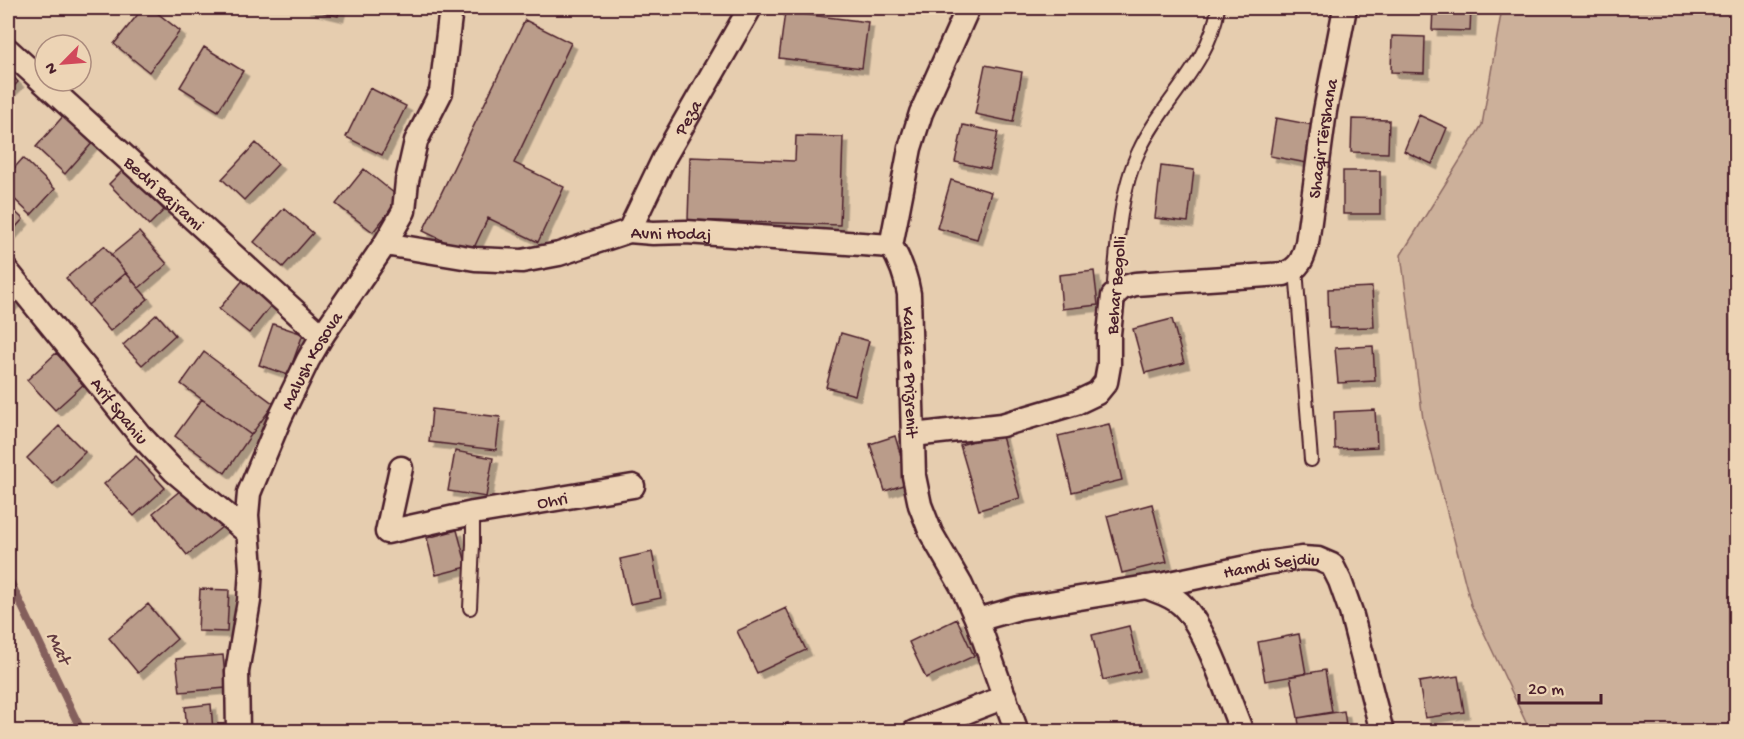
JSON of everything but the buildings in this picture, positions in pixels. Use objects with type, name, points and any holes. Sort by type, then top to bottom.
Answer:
[{"type":"street","name":"Malush Kosova","points":[[238,732],[237,672],[249,601],[250,580],[247,514],[249,493],[279,418],[322,336],[385,244],[404,211],[407,181],[416,141],[441,92],[451,8]]},
{"type":"street","name":"Peza","points":[[630,231],[666,156],[750,8]]},
{"type":"street","points":[[891,246],[910,148],[918,122],[968,8]]},
{"type":"street","name":"Shaqir Tërshana","points":[[1296,269],[1304,258],[1307,243],[1326,111],[1345,8]]},
{"type":"street","name":"Bedri Bajrami","points":[[8,50],[322,336]]},
{"type":"street","name":"Avni Hodaj","points":[[385,244],[475,259],[522,261],[559,254],[630,231],[686,232],[891,246]]},
{"type":"street","name":"Kalaja e Prizrenit","points":[[891,246],[899,259],[909,294],[914,476],[920,505],[931,533],[961,585],[977,620],[1017,732]]},
{"type":"street","points":[[1113,296],[1122,288],[1135,284],[1284,274],[1296,269]]},
{"type":"street","name":"Arif Spahiu","points":[[8,272],[139,434],[174,471],[248,533]]},
{"type":"street","name":"Behar Begolli","points":[[913,435],[965,431],[1002,425],[1076,403],[1097,393],[1106,382],[1109,365],[1113,296]]},
{"type":"street","name":"Ohri","points":[[400,468],[387,531],[472,513],[633,486]]},
{"type":"street","name":"Hamdi Sejdiu","points":[[977,620],[1019,608],[1302,558],[1318,559],[1332,565],[1340,580],[1351,612],[1382,732]]},
{"type":"street","points":[[1146,587],[1182,605],[1194,620],[1205,641],[1242,732]]},
{"type":"street","points":[[914,732],[1005,697]]},
{"type":"lane","name":"Behar Begolli","points":[[1113,296],[1124,203],[1137,153],[1155,119],[1205,50],[1216,22],[1218,8]]},
{"type":"lane","name":"Shaqir Tërshana","points":[[1296,269],[1311,460]]},
{"type":"lane","points":[[470,608],[472,513]]},
{"type":"shaded area","points":[[1502,8],[1736,8],[1736,731],[1530,731],[1471,605],[1423,419],[1401,255],[1482,125]]},
{"type":"waterway","name":"Mat","points":[[8,577],[82,732]]}]
